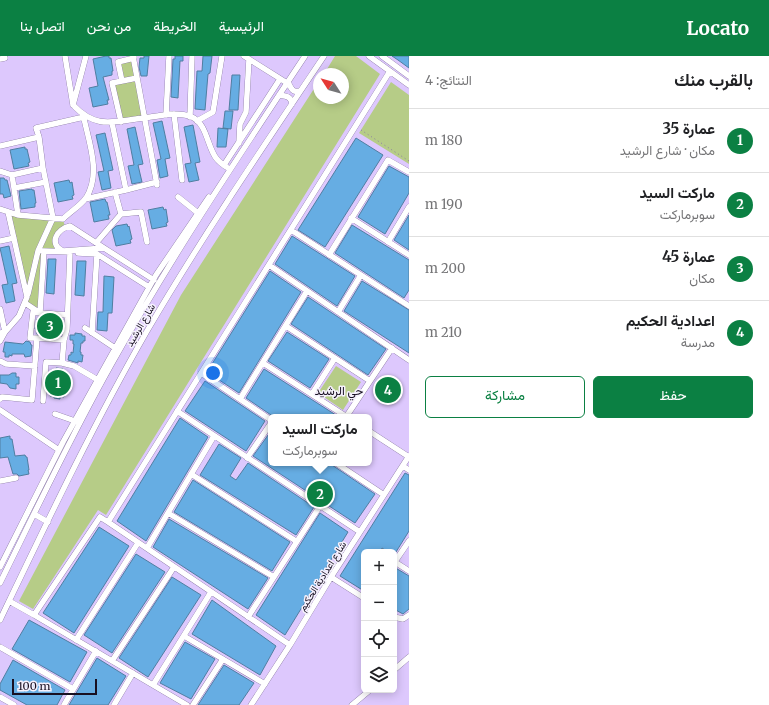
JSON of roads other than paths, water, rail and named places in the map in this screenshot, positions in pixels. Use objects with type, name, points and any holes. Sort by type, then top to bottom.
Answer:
[{"type":"street","points":[[65,56],[73,105],[83,115],[100,122],[112,123],[174,114],[193,118],[203,128],[215,157],[226,167]]},
{"type":"street","points":[[73,105],[86,56]]},
{"type":"street","points":[[166,115],[169,56]]},
{"type":"street","points":[[190,117],[192,56]]},
{"type":"street","points":[[197,121],[214,112],[222,56]]},
{"type":"street","name":"شارع الرشيد","points":[[0,583],[90,403],[133,326],[185,239],[279,95],[285,82],[305,56]]},
{"type":"street","name":"شارع الرشيد","points":[[0,620],[104,410],[158,314],[214,222],[324,56]]},
{"type":"street","points":[[369,56],[409,85]]},
{"type":"street","points":[[382,56],[409,76]]},
{"type":"street","points":[[85,199],[157,184],[134,57],[118,62],[122,81]]},
{"type":"street","points":[[246,58],[285,82],[292,90],[300,92]]},
{"type":"street","points":[[239,143],[240,124],[246,112],[246,58]]},
{"type":"street","points":[[108,522],[390,71]]},
{"type":"street","points":[[121,122],[112,83],[137,78]]},
{"type":"street","points":[[226,167],[285,82]]},
{"type":"street","points":[[0,567],[59,450],[149,287],[198,213],[239,143],[285,82]]},
{"type":"street","points":[[279,95],[288,97],[292,104]]},
{"type":"street","points":[[174,114],[182,180]]},
{"type":"street","points":[[0,341],[3,333],[19,316],[26,300],[53,218],[36,128],[83,115]]},
{"type":"street","points":[[0,209],[18,215],[63,219],[85,199],[92,185],[93,163],[83,115]]},
{"type":"street","points":[[112,123],[126,190]]},
{"type":"street","points":[[0,146],[38,138]]},
{"type":"street","points":[[329,255],[388,160],[409,172]]},
{"type":"street","points":[[0,171],[12,175],[43,168]]},
{"type":"street","points":[[12,175],[18,215]]},
{"type":"street","points":[[14,188],[46,182]]},
{"type":"street","points":[[115,192],[121,214]]},
{"type":"street","points":[[178,197],[198,213]]},
{"type":"street","points":[[388,242],[409,207]]},
{"type":"street","points":[[8,212],[26,300],[40,313]]},
{"type":"street","points":[[96,243],[121,214],[141,212],[147,242]]},
{"type":"street","points":[[352,218],[409,255]]},
{"type":"street","points":[[63,219],[65,227]]},
{"type":"street","points":[[104,248],[63,250],[58,248],[56,238],[58,233],[65,227],[70,226],[154,280]]},
{"type":"street","points":[[291,230],[361,276],[409,305]]},
{"type":"street","points":[[0,241],[14,238]]},
{"type":"street","points":[[41,251],[97,254],[149,287]]},
{"type":"street","points":[[40,313],[41,251]]},
{"type":"street","points":[[62,363],[64,340],[67,329],[70,252]]},
{"type":"street","points":[[92,332],[97,254]]},
{"type":"street","points":[[269,266],[409,360]]},
{"type":"street","points":[[338,312],[361,276]]},
{"type":"street","points":[[240,399],[307,292]]},
{"type":"street","points":[[0,309],[3,333]]},
{"type":"street","points":[[64,340],[30,338],[33,312],[67,315]]},
{"type":"street","points":[[286,326],[370,380]]},
{"type":"street","points":[[85,328],[116,348]]},
{"type":"street","points":[[0,399],[2,397],[32,400],[37,338]]},
{"type":"street","points":[[348,414],[392,348]]},
{"type":"street","points":[[312,394],[335,358]]},
{"type":"street","points":[[0,361],[6,364],[35,366]]},
{"type":"street","points":[[43,401],[46,362],[62,363],[74,366],[98,380]]},
{"type":"street","points":[[263,363],[342,414]]},
{"type":"street","points":[[201,373],[268,418]]},
{"type":"street","points":[[0,410],[59,450]]},
{"type":"street","points":[[177,411],[360,532]]},
{"type":"street","points":[[55,414],[75,421]]},
{"type":"street","points":[[247,458],[268,427]]},
{"type":"street","points":[[372,433],[409,456]]},
{"type":"street","points":[[146,548],[214,436]]},
{"type":"street","name":"شارع اعدادية الحكيم","points":[[251,705],[409,456]]},
{"type":"street","points":[[340,466],[384,495]]},
{"type":"street","points":[[403,466],[409,470]]},
{"type":"street","points":[[191,474],[296,541]]},
{"type":"street","points":[[0,481],[16,478]]},
{"type":"street","points":[[248,617],[320,506]]},
{"type":"street","points":[[168,513],[274,577]]},
{"type":"street","points":[[34,514],[48,522]]},
{"type":"street","points":[[34,615],[100,517],[290,645]]},
{"type":"street","points":[[397,558],[409,541]]},
{"type":"street","points":[[76,640],[138,543]]},
{"type":"street","points":[[397,564],[409,571]]},
{"type":"street","points":[[112,661],[174,567]]},
{"type":"street","points":[[331,577],[361,596]]},
{"type":"street","points":[[153,685],[211,592]]},
{"type":"street","points":[[9,600],[187,705]]},
{"type":"street","points":[[397,617],[403,618],[409,615]]},
{"type":"street","points":[[184,636],[265,684]]},
{"type":"street","points":[[0,647],[74,689]]},
{"type":"street","points":[[64,705],[96,652]]},
{"type":"street","points":[[397,667],[409,657]]},
{"type":"street","points":[[193,705],[223,659]]},
{"type":"street","points":[[114,705],[133,673]]},
{"type":"street","points":[[352,705],[366,693]]},
{"type":"street","points":[[0,696],[13,705]]},
{"type":"place","name":"عمارة 45","points":[[50,326]]},
{"type":"place","name":"عمارة 35","points":[[58,383]]},
{"type":"place","name":"اعدادية الحكيم","points":[[388,390]]},
{"type":"place","name":"ماركت السيد","points":[[320,494]]},
{"type":"district","name":"حي الرشيد","points":[[339,391]]}]
